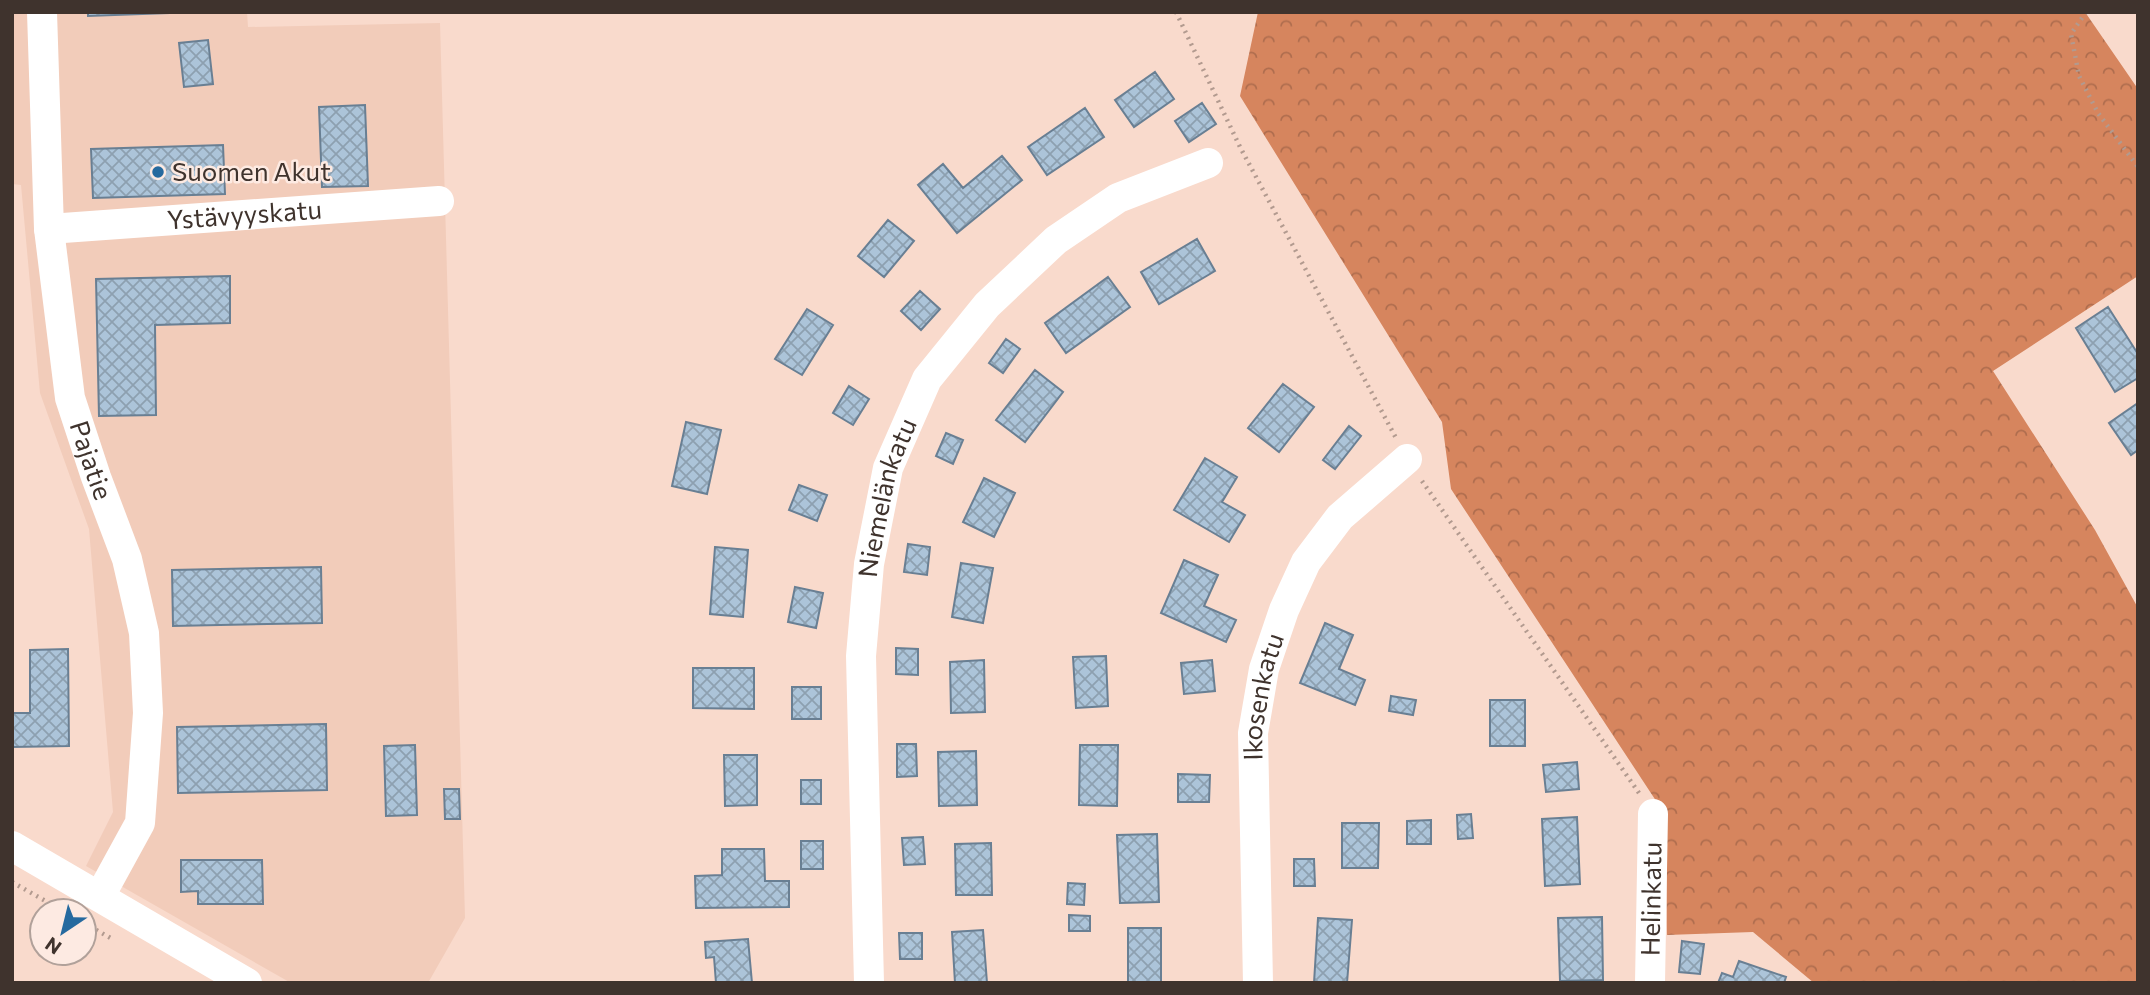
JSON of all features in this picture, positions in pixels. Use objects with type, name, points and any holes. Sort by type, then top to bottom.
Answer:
[{"type":"street","name":"Pajatie","points":[[42,12],[49,229],[70,398],[96,477],[128,559],[144,633],[148,713],[140,823],[100,896]]},
{"type":"street","name":"Niemelänkatu","points":[[870,983],[861,656],[869,565],[888,468],[927,379],[988,305],[1056,240],[1118,198],[1208,163]]},
{"type":"street","name":"Ystävyyskatu","points":[[49,229],[439,201]]},
{"type":"street","name":"Ikosenkatu","points":[[1258,983],[1253,733],[1264,669],[1284,610],[1306,562],[1340,517],[1407,459]]},
{"type":"street","name":"Helinkatu","points":[[1650,983],[1653,814]]},
{"type":"street","points":[[12,846],[247,983]]},
{"type":"path","points":[[1176,12],[1240,147],[1407,459],[1653,814]]},
{"type":"path","points":[[2086,12],[2071,34],[2079,76],[2098,113],[2138,167]]},
{"type":"path","points":[[12,882],[38,897]]},
{"type":"shaded area","points":[[12,12],[247,12],[248,27],[440,23],[465,918],[428,983],[291,983],[86,866],[113,812],[89,529],[40,393],[21,185],[12,184]]},
{"type":"green space","points":[[1258,12],[2085,12],[2138,89],[2138,276],[1993,371],[2095,530],[2138,608],[2138,983],[1814,983],[1753,932],[1667,935],[1666,816],[1451,489],[1442,422],[1240,96]]},
{"type":"building","points":[[88,12],[169,12],[169,13],[88,16]]},
{"type":"building","points":[[208,40],[213,84],[184,87],[179,43]]},
{"type":"building","points":[[1155,72],[1174,99],[1134,127],[1115,100]]},
{"type":"building","points":[[1202,103],[1216,124],[1189,142],[1175,121]]},
{"type":"building","points":[[365,105],[368,186],[322,187],[319,107]]},
{"type":"building","points":[[1085,108],[1104,137],[1047,175],[1028,147]]},
{"type":"building","name":"Suomen Akut","points":[[223,145],[225,194],[93,198],[91,149]]},
{"type":"building","points":[[1002,156],[1022,180],[957,233],[918,185],[943,164],[963,188]]},
{"type":"building","points":[[888,220],[914,241],[884,277],[858,256]]},
{"type":"building","points":[[1197,239],[1215,271],[1159,304],[1141,272]]},
{"type":"building","points":[[230,276],[230,323],[155,325],[156,415],[99,416],[96,279]]},
{"type":"building","points":[[1108,277],[1130,307],[1066,353],[1045,323]]},
{"type":"building","points":[[920,291],[940,309],[921,330],[901,311]]},
{"type":"building","points":[[2108,307],[2138,354],[2138,378],[2115,392],[2076,328]]},
{"type":"building","points":[[807,309],[833,325],[802,375],[775,359]]},
{"type":"building","points":[[1006,339],[1020,349],[1003,373],[989,363]]},
{"type":"building","points":[[1035,370],[1063,392],[1025,442],[996,420]]},
{"type":"building","points":[[1283,384],[1314,407],[1279,452],[1248,428]]},
{"type":"building","points":[[849,386],[869,399],[853,425],[833,413]]},
{"type":"building","points":[[2138,403],[2138,450],[2131,455],[2109,423]]},
{"type":"building","points":[[686,422],[721,430],[707,494],[672,486]]},
{"type":"building","points":[[1349,426],[1361,436],[1335,469],[1323,460]]},
{"type":"building","points":[[946,433],[963,440],[953,464],[936,456]]},
{"type":"building","points":[[1205,458],[1237,477],[1222,502],[1245,515],[1229,542],[1174,510]]},
{"type":"building","points":[[984,478],[1015,493],[994,537],[963,522]]},
{"type":"building","points":[[799,485],[827,495],[817,521],[789,510]]},
{"type":"building","points":[[908,544],[930,547],[927,575],[904,572]]},
{"type":"building","points":[[715,547],[748,550],[743,617],[710,614]]},
{"type":"building","points":[[1184,560],[1218,575],[1204,606],[1236,620],[1226,642],[1161,613]]},
{"type":"building","points":[[961,563],[993,568],[983,623],[952,617]]},
{"type":"building","points":[[321,567],[322,623],[173,626],[172,570]]},
{"type":"building","points":[[795,587],[823,593],[816,628],[788,622]]},
{"type":"building","points":[[1325,623],[1353,635],[1339,669],[1365,680],[1355,705],[1300,683]]},
{"type":"building","points":[[896,648],[918,649],[918,675],[896,674]]},
{"type":"building","points":[[68,649],[69,746],[12,747],[12,713],[30,713],[30,650]]},
{"type":"building","points":[[1106,656],[1108,706],[1076,708],[1073,657]]},
{"type":"building","points":[[984,660],[985,712],[951,713],[950,662]]},
{"type":"building","points":[[1212,660],[1215,691],[1184,694],[1181,663]]},
{"type":"building","points":[[693,668],[754,668],[754,709],[693,708]]},
{"type":"building","points":[[792,687],[821,687],[821,719],[792,719]]},
{"type":"building","points":[[1391,696],[1416,700],[1413,715],[1389,711]]},
{"type":"building","points":[[1490,700],[1525,700],[1525,746],[1490,746]]},
{"type":"building","points":[[326,724],[327,790],[178,793],[177,727]]},
{"type":"building","points":[[897,744],[916,744],[917,776],[897,777]]},
{"type":"building","points":[[415,745],[417,815],[386,816],[384,746]]},
{"type":"building","points":[[1080,745],[1118,745],[1117,806],[1079,805]]},
{"type":"building","points":[[976,751],[977,805],[939,806],[938,752]]},
{"type":"building","points":[[724,755],[757,755],[757,805],[725,806]]},
{"type":"building","points":[[1577,762],[1579,789],[1546,792],[1543,765]]},
{"type":"building","points":[[1178,774],[1210,775],[1209,802],[1178,802]]},
{"type":"building","points":[[801,780],[821,780],[821,804],[801,804]]},
{"type":"building","points":[[444,789],[459,789],[460,819],[445,819]]},
{"type":"building","points":[[1471,814],[1473,838],[1458,839],[1457,815]]},
{"type":"building","points":[[1577,817],[1580,884],[1545,886],[1542,819]]},
{"type":"building","points":[[1431,820],[1431,844],[1407,844],[1407,821]]},
{"type":"building","points":[[1342,823],[1379,823],[1378,868],[1342,868]]},
{"type":"building","points":[[1157,834],[1159,902],[1120,903],[1117,835]]},
{"type":"building","points":[[923,837],[925,864],[904,865],[902,838]]},
{"type":"building","points":[[801,841],[823,841],[823,869],[801,869]]},
{"type":"building","points":[[991,843],[992,895],[956,895],[955,844]]},
{"type":"building","points":[[722,849],[764,849],[765,881],[789,881],[789,907],[696,908],[695,876],[722,875]]},
{"type":"building","points":[[1294,859],[1314,859],[1315,886],[1294,886]]},
{"type":"building","points":[[181,860],[262,860],[263,904],[198,904],[198,891],[181,892]]},
{"type":"building","points":[[1068,883],[1085,884],[1084,905],[1067,904]]},
{"type":"building","points":[[1069,915],[1090,916],[1090,931],[1069,931]]},
{"type":"building","points":[[1602,917],[1603,980],[1560,981],[1558,918]]},
{"type":"building","points":[[1318,918],[1352,920],[1347,983],[1314,983]]},
{"type":"building","points":[[1128,928],[1161,928],[1161,983],[1128,983]]},
{"type":"building","points":[[983,930],[987,983],[955,983],[952,932]]},
{"type":"building","points":[[899,933],[922,933],[922,959],[900,959]]},
{"type":"building","points":[[748,939],[752,983],[716,983],[714,957],[706,958],[705,942]]},
{"type":"building","points":[[1682,941],[1704,944],[1700,974],[1679,972]]},
{"type":"building","points":[[1739,961],[1786,977],[1784,983],[1718,983],[1722,973],[1733,977]]},
{"type":"place","name":"Suomen Akut","points":[[158,172]]}]
